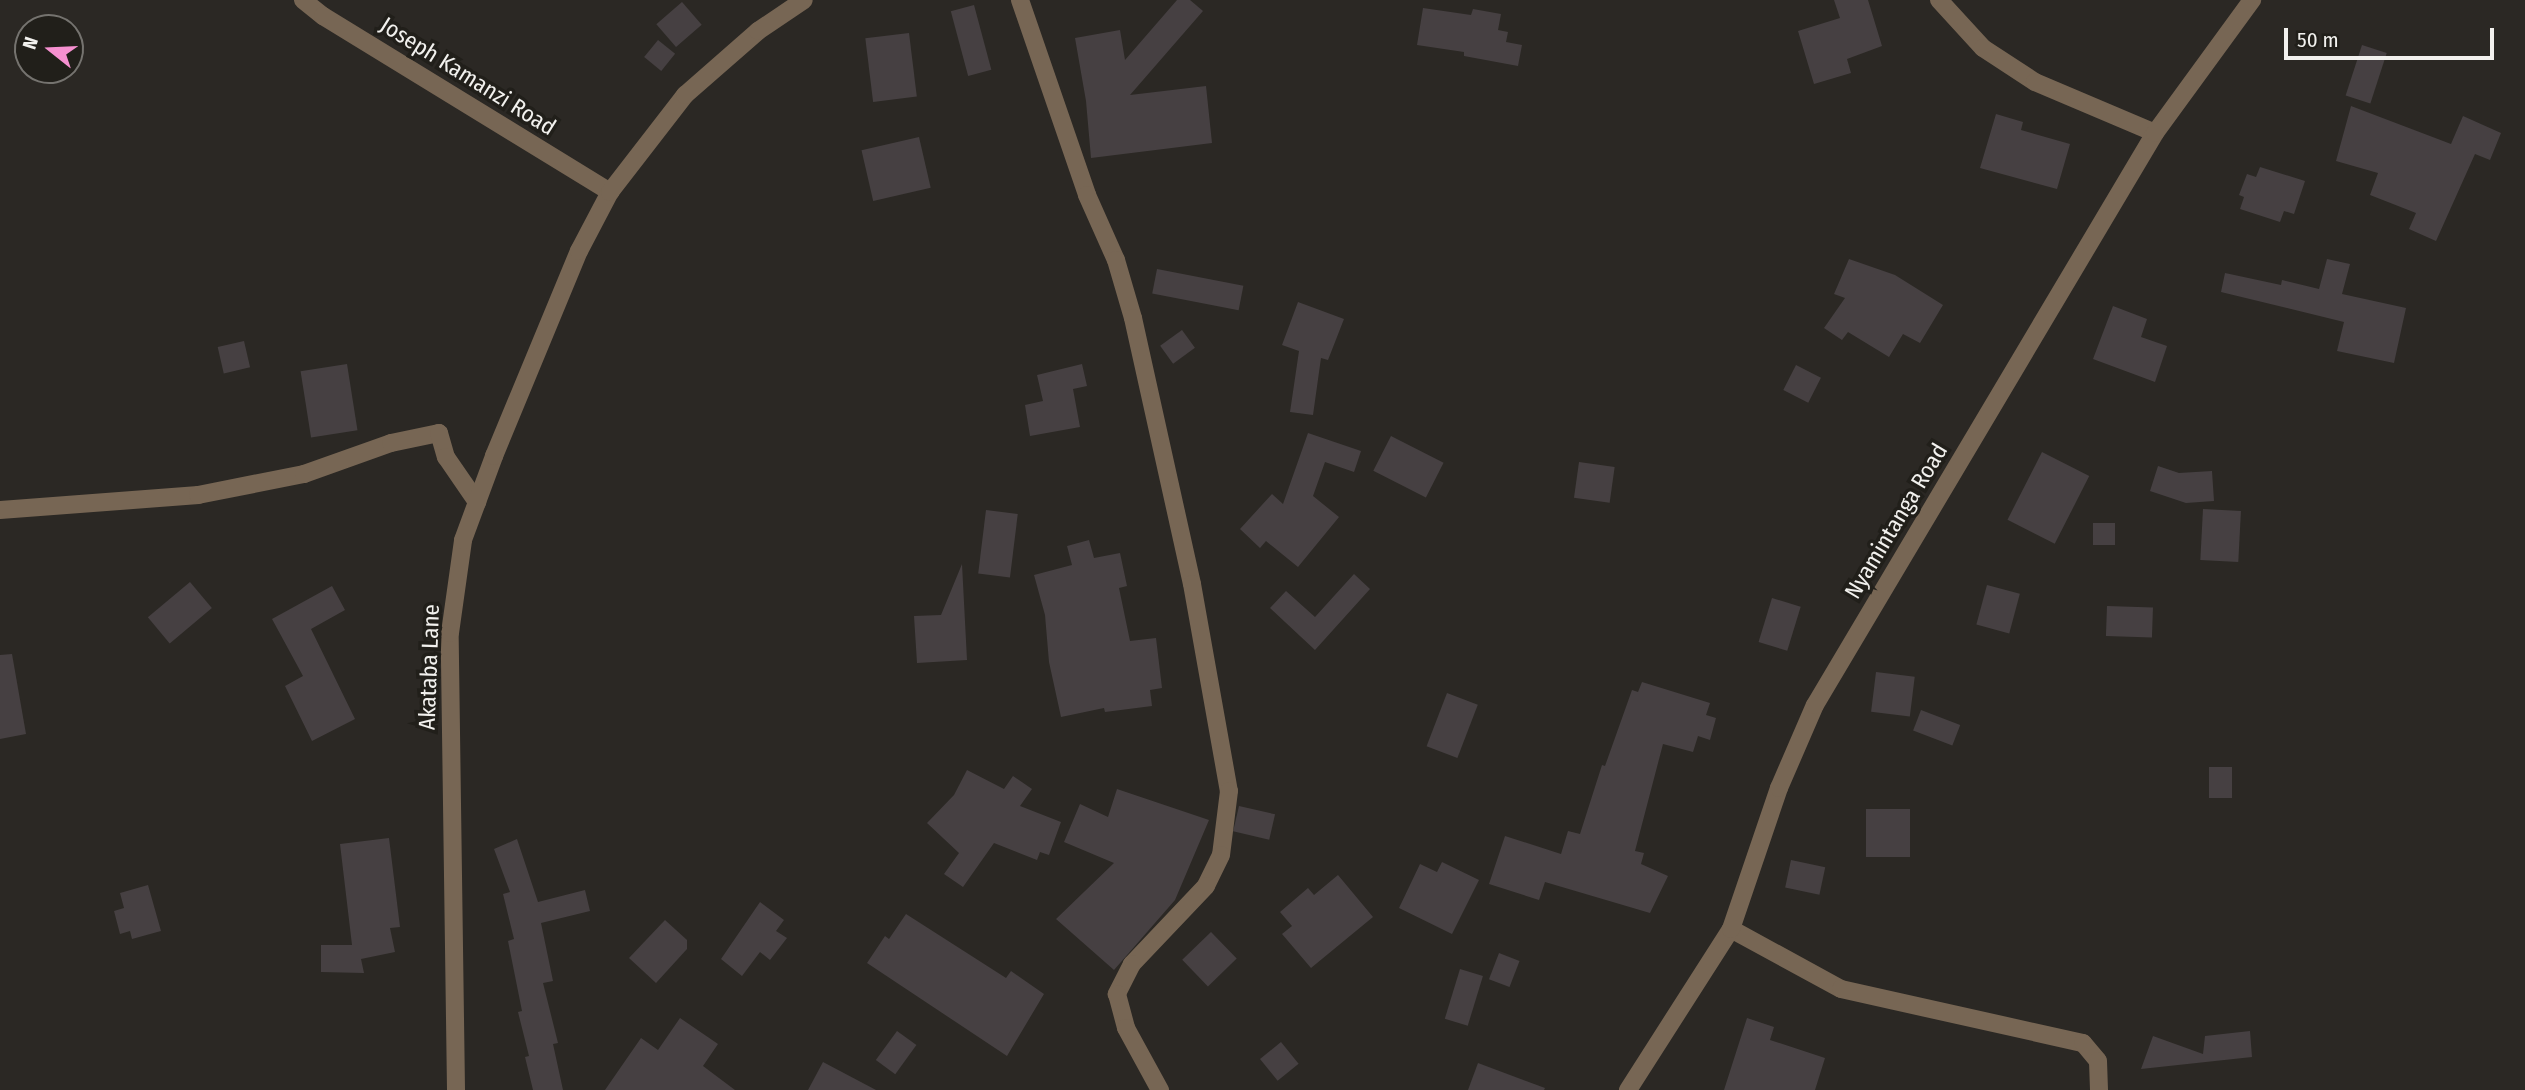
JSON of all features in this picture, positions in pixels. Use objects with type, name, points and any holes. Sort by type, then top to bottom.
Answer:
[{"type":"street","name":"Joseph Kamanzi Road","points":[[303,0],[323,16],[610,192]]},
{"type":"street","name":"Akataba Lane","points":[[456,1090],[450,633],[463,540],[579,251],[610,192],[685,94],[758,31],[804,0]]},
{"type":"street","points":[[1020,0],[1087,195],[1116,260],[1133,318],[1192,584],[1229,791],[1221,855],[1206,886],[1132,964],[1117,995],[1126,1028],[1160,1090]]},
{"type":"street","points":[[1939,0],[1983,48],[2035,82],[2155,133]]},
{"type":"street","name":"Nyamintanga Road","points":[[1628,1090],[1731,929],[1779,788],[1815,705],[2155,133],[2252,0]]},
{"type":"street","points":[[0,510],[198,495],[304,474],[391,443],[439,433],[446,457],[477,502]]},
{"type":"street","points":[[1731,929],[1841,989],[2083,1043],[2098,1061],[2099,1090]]},
{"type":"building","points":[[1177,0],[1190,0],[1203,11],[1130,95],[1206,86],[1212,143],[1091,158],[1086,101],[1075,38],[1120,30],[1125,60]]},
{"type":"building","points":[[1834,0],[1868,0],[1882,46],[1847,59],[1851,73],[1814,84],[1798,31],[1840,18]]},
{"type":"building","points":[[682,2],[702,25],[676,47],[656,24]]},
{"type":"building","points":[[974,5],[991,70],[968,76],[951,11]]},
{"type":"building","points":[[1423,8],[1471,15],[1473,9],[1501,14],[1498,30],[1508,32],[1506,42],[1522,45],[1518,66],[1464,56],[1464,52],[1417,45]]},
{"type":"building","points":[[909,33],[917,97],[873,102],[865,38]]},
{"type":"building","points":[[658,40],[675,54],[661,71],[644,57]]},
{"type":"building","points":[[2362,45],[2387,53],[2370,103],[2346,95]]},
{"type":"building","points":[[2351,106],[2451,144],[2463,116],[2501,133],[2490,160],[2475,154],[2436,241],[2409,229],[2416,213],[2370,195],[2378,173],[2336,161]]},
{"type":"building","points":[[1996,114],[2023,122],[2021,130],[2070,144],[2057,189],[1980,168]]},
{"type":"building","points":[[919,137],[931,188],[873,201],[862,150]]},
{"type":"building","points":[[2260,167],[2305,181],[2294,214],[2284,211],[2280,222],[2240,209],[2244,197],[2239,195],[2247,174],[2256,177]]},
{"type":"building","points":[[1849,259],[1895,275],[1943,305],[1920,343],[1903,334],[1889,357],[1848,332],[1842,340],[1824,328],[1845,298],[1834,294]]},
{"type":"building","points":[[2327,259],[2350,264],[2342,294],[2406,308],[2394,363],[2337,351],[2344,322],[2221,292],[2225,273],[2281,285],[2282,280],[2319,289]]},
{"type":"building","points":[[1157,269],[1243,286],[1239,310],[1152,294]]},
{"type":"building","points":[[1298,302],[1344,319],[1328,360],[1321,358],[1313,415],[1290,412],[1299,351],[1282,345]]},
{"type":"building","points":[[2113,306],[2147,319],[2141,337],[2167,346],[2155,382],[2093,359]]},
{"type":"building","points":[[1182,330],[1195,348],[1173,364],[1160,346]]},
{"type":"building","points":[[244,341],[250,367],[224,373],[218,347]]},
{"type":"building","points":[[347,364],[357,430],[311,438],[301,371]]},
{"type":"building","points":[[1082,364],[1087,386],[1073,389],[1080,427],[1030,436],[1025,405],[1043,401],[1037,375]]},
{"type":"building","points":[[1796,365],[1821,378],[1808,403],[1783,390]]},
{"type":"building","points":[[1308,433],[1361,451],[1354,472],[1325,462],[1313,496],[1339,517],[1298,567],[1266,541],[1260,548],[1240,529],[1272,494],[1283,504]]},
{"type":"building","points":[[1391,436],[1444,463],[1426,498],[1373,471]]},
{"type":"building","points":[[2042,452],[2089,476],[2055,544],[2007,520]]},
{"type":"building","points":[[1579,462],[1615,467],[1610,503],[1574,498]]},
{"type":"building","points":[[2158,466],[2179,473],[2212,471],[2214,501],[2186,503],[2150,491]]},
{"type":"building","points":[[2203,509],[2241,511],[2238,562],[2200,560]]},
{"type":"building","points":[[986,510],[1018,514],[1010,577],[978,574]]},
{"type":"building","points":[[2093,523],[2115,523],[2115,545],[2093,545]]},
{"type":"building","points":[[1089,540],[1094,558],[1120,553],[1127,586],[1119,588],[1130,641],[1156,638],[1162,688],[1150,690],[1152,706],[1105,712],[1104,708],[1061,717],[1049,662],[1045,615],[1034,575],[1072,565],[1067,546]]},
{"type":"building","points":[[962,564],[967,660],[917,663],[914,616],[941,615]]},
{"type":"building","points":[[1354,574],[1370,589],[1315,650],[1270,608],[1286,591],[1315,617]]},
{"type":"building","points":[[190,582],[212,608],[170,643],[148,617]]},
{"type":"building","points":[[1987,585],[2020,594],[2009,633],[1976,625]]},
{"type":"building","points":[[332,586],[345,610],[311,629],[355,719],[312,741],[285,686],[303,676],[272,619]]},
{"type":"building","points":[[1772,598],[1801,607],[1787,651],[1759,642]]},
{"type":"building","points":[[2107,606],[2153,608],[2152,638],[2106,636]]},
{"type":"building","points":[[12,654],[26,734],[0,739],[0,655]]},
{"type":"building","points":[[1876,672],[1915,677],[1910,716],[1871,712]]},
{"type":"building","points":[[1642,682],[1710,703],[1706,715],[1716,718],[1710,740],[1698,736],[1693,752],[1663,744],[1635,851],[1644,853],[1641,864],[1668,876],[1650,913],[1545,882],[1539,900],[1489,884],[1505,836],[1561,854],[1568,831],[1580,834],[1602,765],[1605,766],[1632,690],[1638,692]]},
{"type":"building","points":[[1447,693],[1478,705],[1457,758],[1427,746]]},
{"type":"building","points":[[1921,710],[1960,725],[1952,746],[1913,731]]},
{"type":"building","points":[[2209,767],[2232,767],[2232,798],[2209,798]]},
{"type":"building","points":[[967,770],[1004,789],[1013,776],[1032,789],[1020,806],[1061,822],[1049,855],[1040,852],[1037,860],[994,843],[963,887],[944,874],[959,853],[927,823],[954,795]]},
{"type":"building","points":[[1117,789],[1209,820],[1175,900],[1114,970],[1056,919],[1114,863],[1064,842],[1080,804],[1108,817]]},
{"type":"building","points":[[1239,806],[1275,814],[1269,840],[1233,831]]},
{"type":"building","points":[[1866,809],[1910,809],[1910,857],[1866,857]]},
{"type":"building","points":[[389,838],[400,927],[390,928],[395,952],[361,959],[364,973],[321,972],[321,945],[352,945],[340,844]]},
{"type":"building","points":[[517,839],[538,902],[585,890],[590,911],[541,923],[553,981],[543,983],[558,1043],[553,1044],[563,1090],[533,1090],[525,1057],[529,1056],[518,1012],[522,1011],[508,941],[514,939],[503,894],[510,892],[494,849]]},
{"type":"building","points":[[1791,860],[1825,867],[1819,895],[1785,887]]},
{"type":"building","points":[[1442,862],[1479,880],[1452,934],[1399,908],[1420,864],[1437,872]]},
{"type":"building","points":[[1338,875],[1373,917],[1311,968],[1282,934],[1292,926],[1280,912],[1308,888],[1314,895]]},
{"type":"building","points":[[148,885],[161,931],[132,939],[130,931],[120,934],[114,911],[124,908],[120,893]]},
{"type":"building","points":[[760,902],[784,920],[776,931],[787,938],[770,960],[760,952],[742,976],[721,959]]},
{"type":"building","points":[[906,914],[1006,978],[1011,971],[1044,994],[1007,1056],[867,963],[885,936],[889,939]]},
{"type":"building","points":[[665,920],[687,940],[687,949],[656,983],[629,958]]},
{"type":"building","points":[[1211,932],[1237,959],[1208,986],[1182,960]]},
{"type":"building","points":[[1499,953],[1520,961],[1510,987],[1489,979]]},
{"type":"building","points":[[1460,969],[1483,976],[1468,1026],[1445,1019]]},
{"type":"building","points":[[680,1018],[718,1044],[703,1066],[735,1090],[605,1090],[641,1038],[658,1050]]},
{"type":"building","points":[[1747,1018],[1774,1027],[1770,1040],[1825,1058],[1815,1090],[1724,1090]]},
{"type":"building","points":[[897,1031],[916,1045],[895,1074],[876,1060]]},
{"type":"building","points":[[2250,1031],[2252,1057],[2141,1069],[2153,1036],[2203,1054],[2205,1036]]},
{"type":"building","points":[[1281,1042],[1299,1064],[1278,1081],[1260,1059]]},
{"type":"building","points":[[823,1062],[876,1090],[808,1090]]},
{"type":"building","points":[[1478,1063],[1545,1088],[1468,1090]]}]
